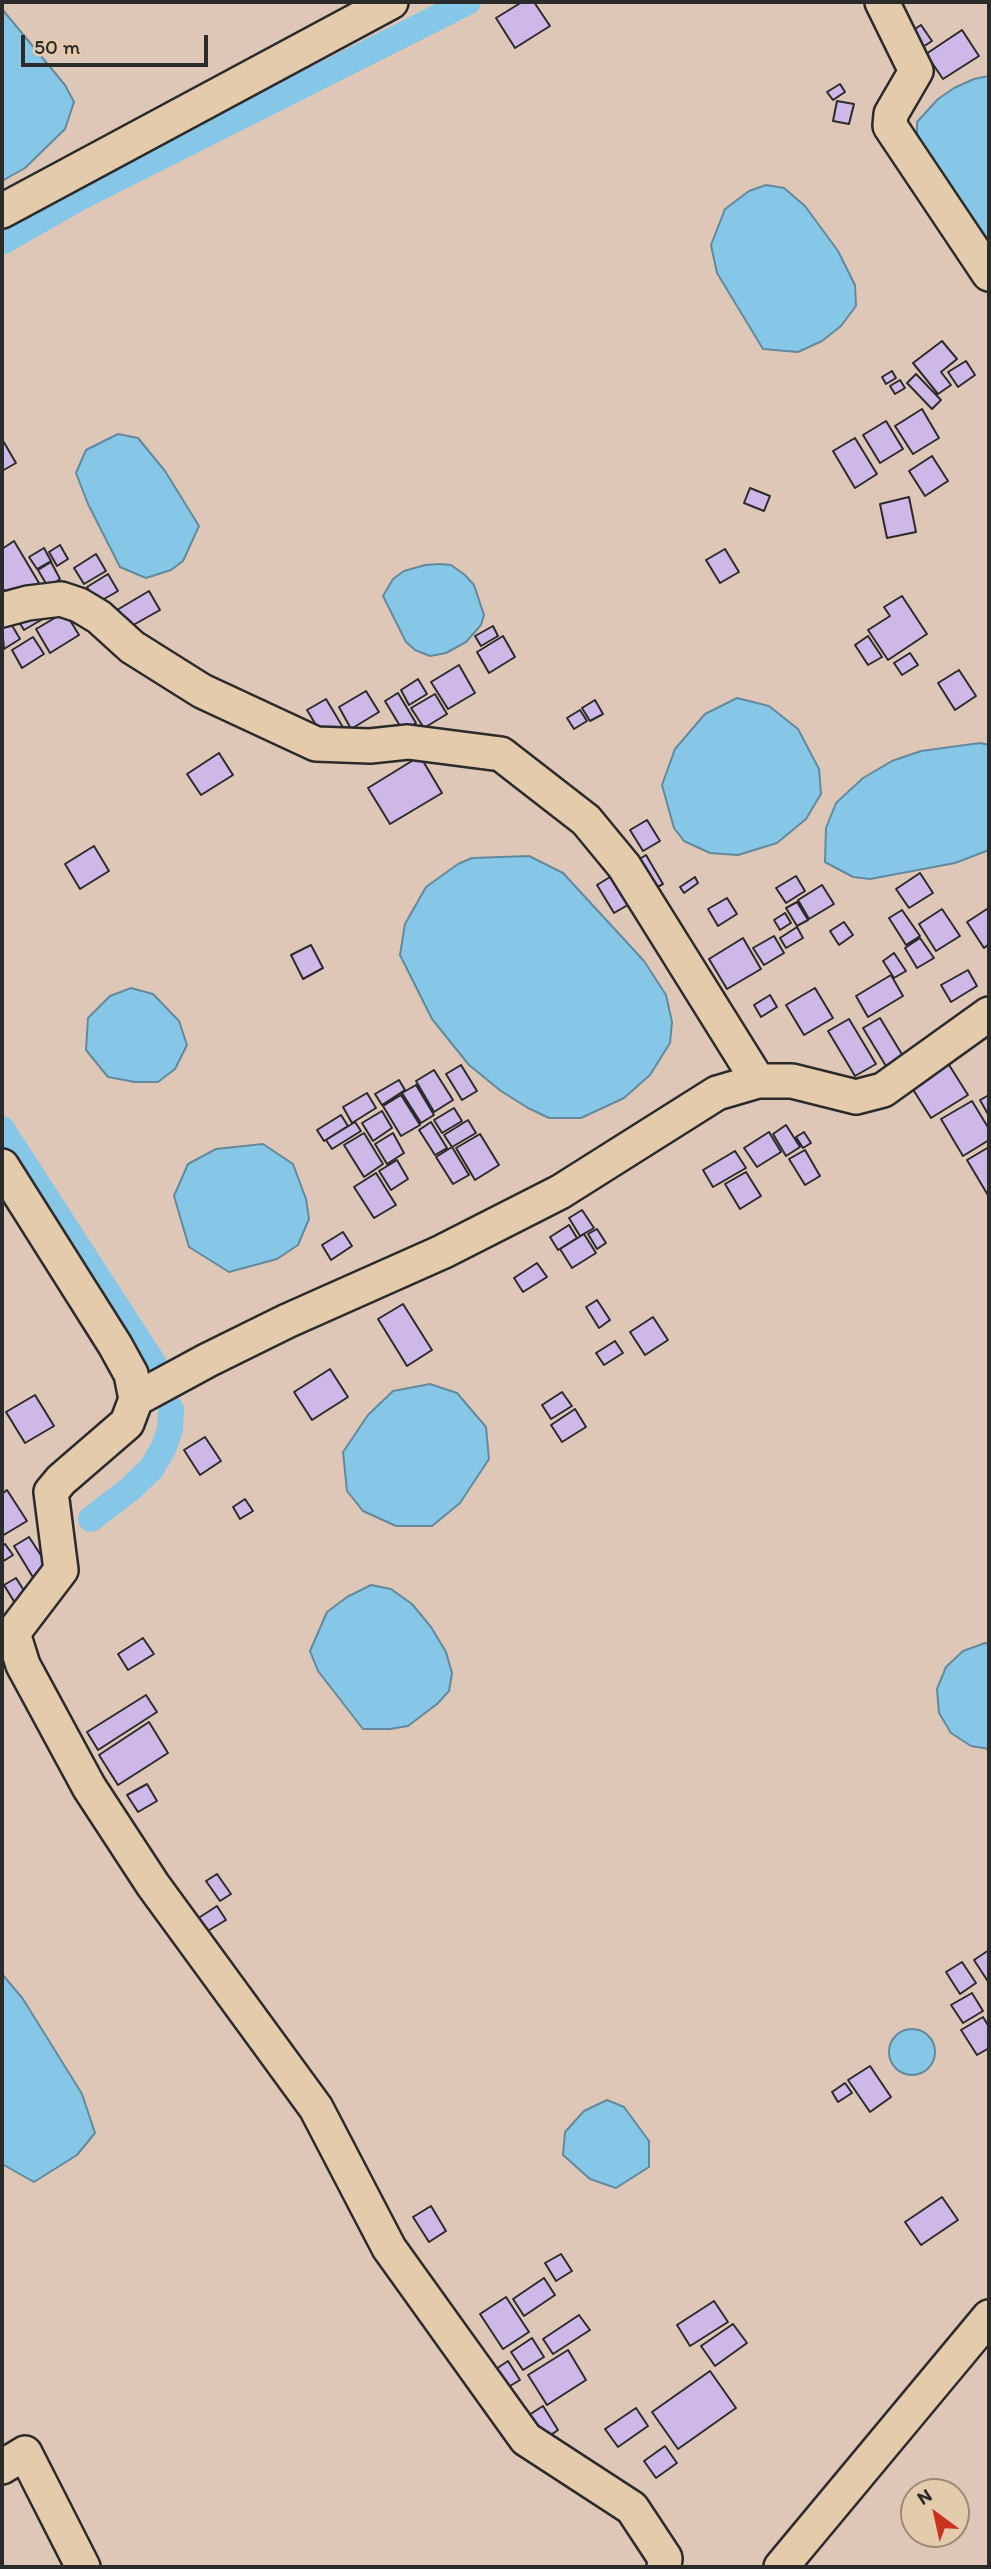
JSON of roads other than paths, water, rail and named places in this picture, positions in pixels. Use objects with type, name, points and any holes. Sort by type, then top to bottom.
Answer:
[{"type":"street","points":[[2,211],[391,2]]},
{"type":"street","points":[[882,2],[916,71],[891,114],[890,126],[989,274]]},
{"type":"street","points":[[2,610],[28,603],[61,599],[79,605],[99,617],[132,646],[202,691],[316,744],[370,746],[408,742],[501,754],[586,820],[624,866],[758,1081]]},
{"type":"street","points":[[136,1399],[275,1327],[442,1252],[560,1192],[717,1093],[758,1081],[792,1081],[856,1097],[883,1090],[989,1014]]},
{"type":"street","points":[[2,1167],[115,1345],[131,1374],[136,1399],[127,1423],[61,1480],[51,1492],[61,1570],[13,1633],[23,1665],[89,1787],[153,1885],[316,2108],[389,2248],[526,2439],[632,2508],[666,2558],[664,2567]]},
{"type":"street","points":[[781,2567],[989,2317]]},
{"type":"street","points":[[2,2467],[25,2454],[83,2567]]},
{"type":"water","points":[[2,9],[65,85],[74,102],[65,129],[25,168],[2,181]]},
{"type":"water","points":[[989,76],[989,250],[917,146],[917,122],[938,99],[954,88]]},
{"type":"water","points":[[766,185],[784,188],[805,206],[838,251],[855,285],[856,306],[841,326],[822,341],[798,352],[763,349],[717,273],[711,245],[725,209],[749,191]]},
{"type":"water","points":[[118,434],[138,438],[165,471],[199,526],[183,561],[171,570],[146,578],[120,567],[88,504],[76,473],[86,450]]},
{"type":"water","points":[[440,564],[451,565],[474,585],[484,615],[481,625],[466,642],[446,653],[430,656],[415,650],[406,642],[383,596],[393,579],[404,571]]},
{"type":"water","points":[[737,698],[769,706],[798,729],[819,769],[821,794],[806,819],[777,843],[738,855],[710,853],[684,841],[674,828],[662,785],[675,749],[705,714]]},
{"type":"water","points":[[980,743],[989,745],[989,850],[955,863],[870,879],[853,877],[825,862],[826,828],[836,803],[863,778],[892,761],[921,751]]},
{"type":"water","points":[[529,856],[563,873],[644,961],[666,995],[672,1022],[670,1043],[650,1075],[624,1098],[581,1118],[549,1118],[501,1091],[469,1065],[432,1019],[400,955],[405,924],[426,887],[458,864],[472,858]]},
{"type":"water","points":[[131,988],[153,994],[179,1021],[187,1045],[175,1069],[158,1082],[135,1082],[108,1077],[86,1050],[88,1018],[110,996]]},
{"type":"water","points":[[263,1144],[293,1164],[306,1199],[309,1219],[298,1245],[277,1259],[229,1272],[189,1247],[174,1196],[188,1164],[216,1149]]},
{"type":"water","points":[[430,1384],[457,1393],[486,1427],[489,1459],[460,1503],[432,1526],[396,1526],[363,1511],[347,1491],[343,1452],[368,1415],[393,1391]]},
{"type":"water","points":[[371,1585],[391,1589],[412,1604],[431,1627],[446,1652],[452,1673],[449,1691],[408,1726],[363,1729],[318,1671],[310,1651],[327,1612],[347,1597]]},
{"type":"water","points":[[989,1644],[989,1749],[971,1746],[951,1733],[939,1713],[937,1689],[946,1667],[963,1651]]},
{"type":"water","points":[[2,1974],[23,1999],[82,2094],[95,2133],[77,2155],[34,2182],[2,2164]]},
{"type":"water","points":[[912,2029],[928,2036],[935,2052],[928,2068],[912,2075],[896,2068],[889,2052],[896,2036]]},
{"type":"water","points":[[607,2100],[624,2107],[649,2141],[649,2167],[616,2188],[590,2179],[563,2155],[565,2132],[584,2111]]},
{"type":"waterway","points":[[2,242],[79,198],[468,2]]},
{"type":"waterway","points":[[2,1129],[154,1364]]},
{"type":"waterway","points":[[91,1519],[151,1469],[170,1430],[171,1409]]}]
